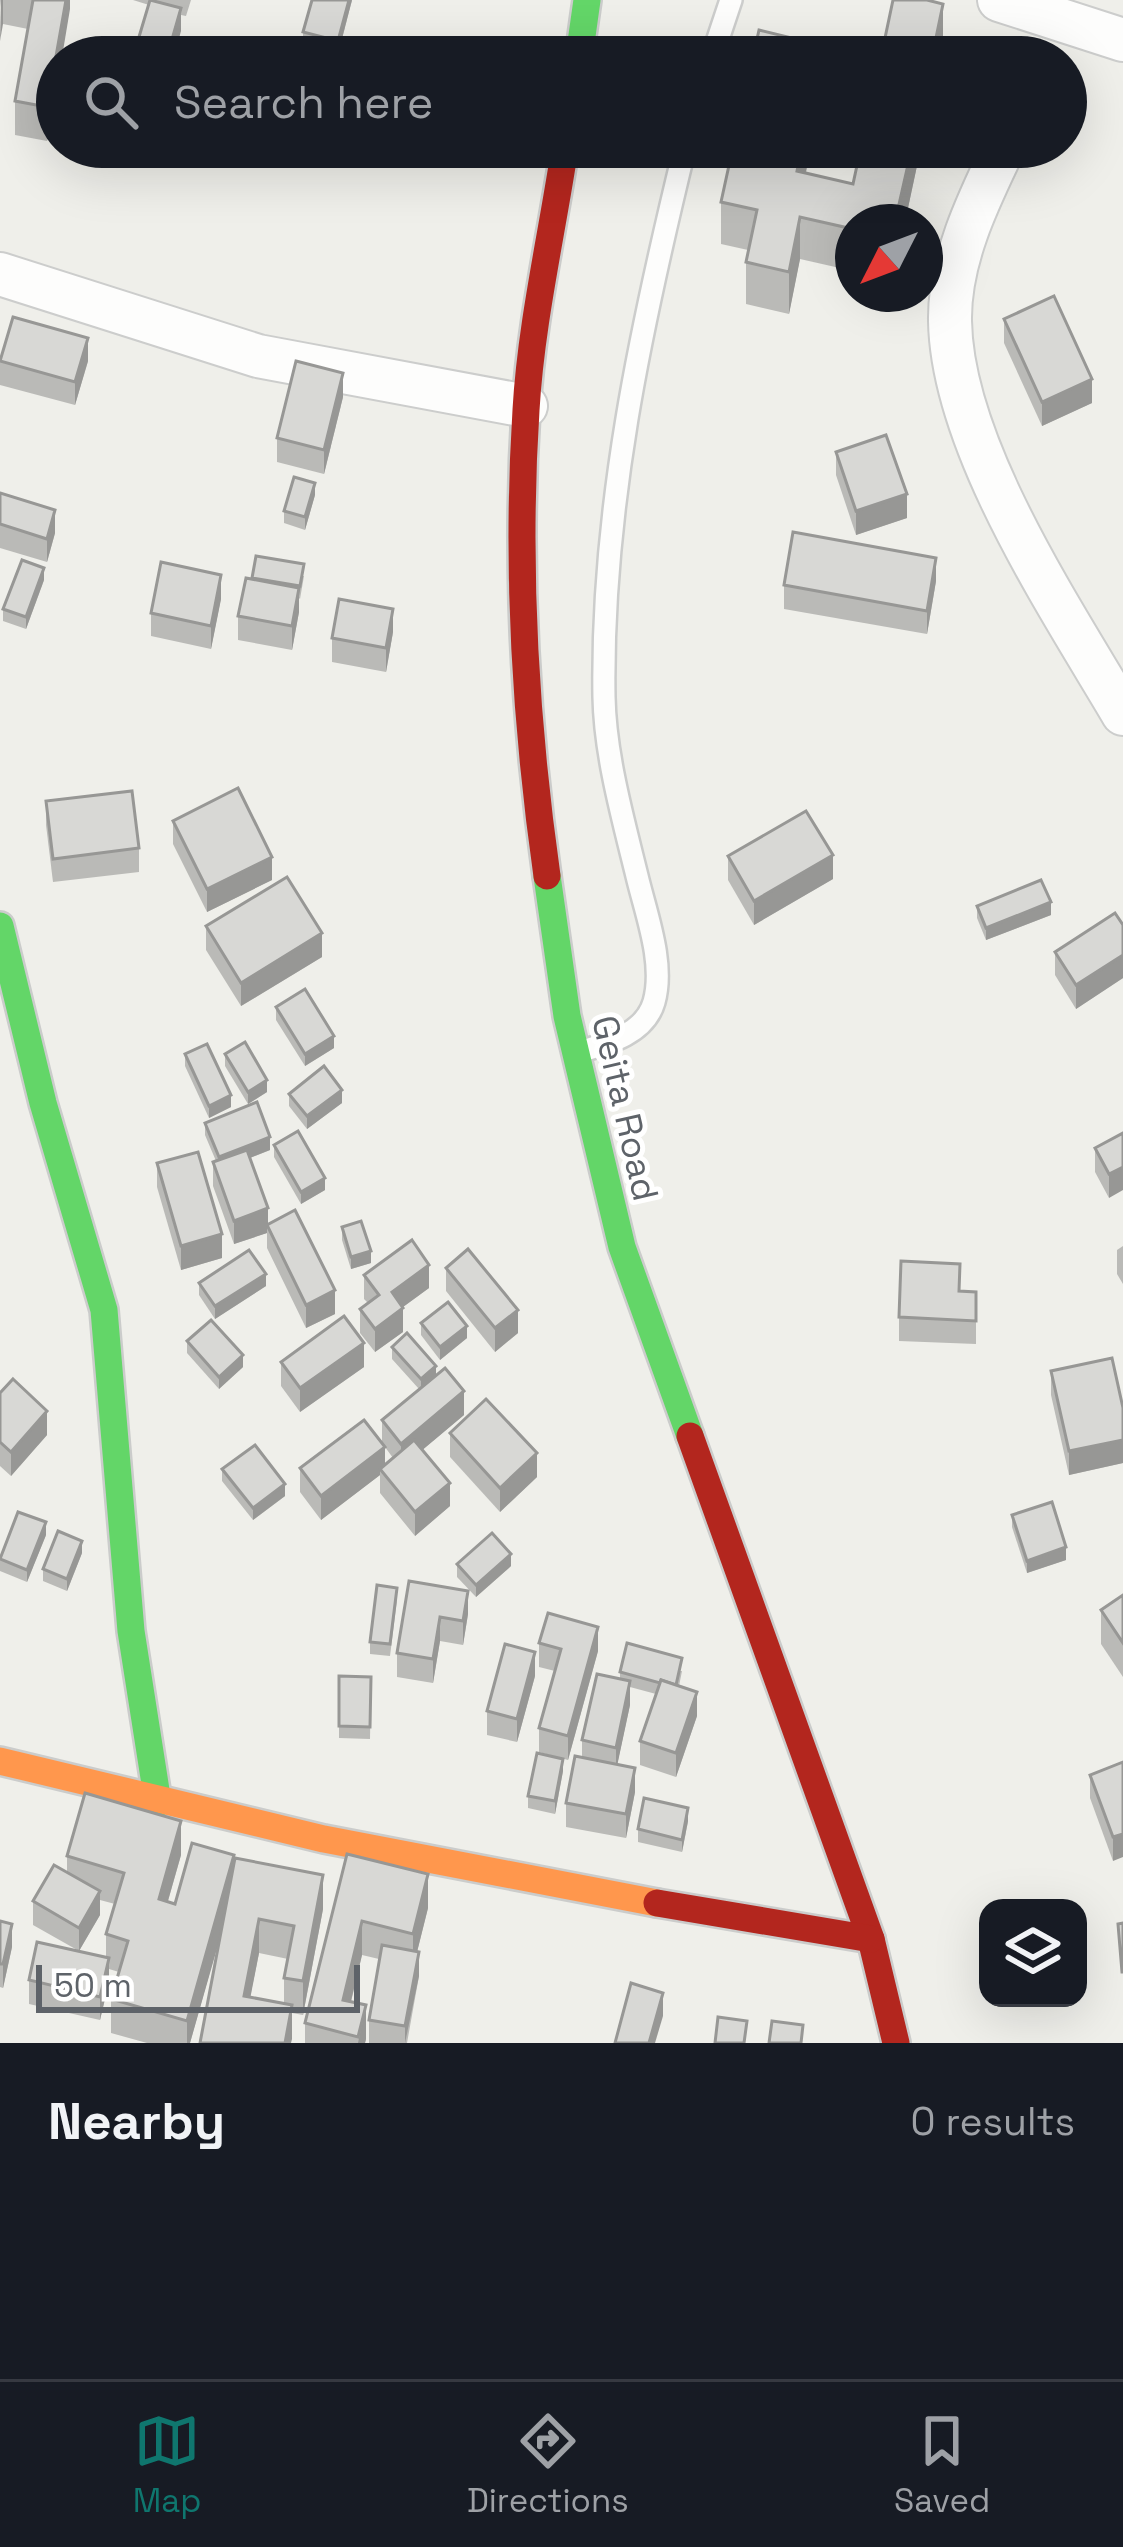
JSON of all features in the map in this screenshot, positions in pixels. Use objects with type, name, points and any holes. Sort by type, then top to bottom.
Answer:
[{"type":"main road","points":[[582,36],[587,0]]},
{"type":"main road","name":"Geita Road","points":[[562,168],[526,406],[520,603],[533,775],[576,1053],[622,1247],[871,1939],[896,2043]]},
{"type":"main road","points":[[0,926],[43,1103],[104,1310],[131,1631],[158,1803]]},
{"type":"main road","points":[[0,1762],[158,1803],[634,1902],[871,1939]]},
{"type":"street","points":[[999,0],[1049,36]]},
{"type":"street","points":[[1087,39],[1123,40]]},
{"type":"street","points":[[994,168],[970,215],[957,267],[950,320],[960,398],[981,453],[1123,714]]},
{"type":"street","points":[[0,274],[258,356],[526,406]]},
{"type":"lane","points":[[719,36],[731,0]]},
{"type":"lane","points":[[576,1053],[634,1029],[648,1016],[656,998],[655,953],[604,703],[606,578],[643,329],[680,168]]},
{"type":"building","points":[[33,0],[66,0],[60,36],[36,36],[36,105],[15,101]]},
{"type":"building","points":[[150,0],[181,8],[173,36],[139,36]]},
{"type":"building","points":[[312,0],[349,0],[339,36],[303,32]]},
{"type":"building","points":[[893,0],[943,4],[936,36],[885,36]]},
{"type":"building","points":[[728,168],[798,168],[853,184],[856,168],[907,168],[899,204],[835,204],[835,225],[800,217],[789,272],[746,262],[757,210],[721,202]]},
{"type":"building","points":[[1054,296],[1092,379],[1042,402],[1004,319]]},
{"type":"building","points":[[13,317],[88,338],[75,382],[0,361]]},
{"type":"building","points":[[296,361],[343,373],[324,450],[277,438]]},
{"type":"building","points":[[886,435],[907,494],[856,511],[836,452]]},
{"type":"building","points":[[294,477],[315,483],[305,517],[284,511]]},
{"type":"building","points":[[0,493],[55,510],[47,539],[0,524]]},
{"type":"building","points":[[793,532],[936,558],[927,611],[784,585]]},
{"type":"building","points":[[256,556],[304,564],[300,586],[252,578]]},
{"type":"building","points":[[22,560],[44,568],[26,617],[3,609]]},
{"type":"building","points":[[161,562],[221,575],[211,626],[151,613]]},
{"type":"building","points":[[246,578],[299,588],[292,626],[238,616]]},
{"type":"building","points":[[339,599],[393,609],[386,648],[332,638]]},
{"type":"building","points":[[238,788],[272,857],[207,889],[173,821]]},
{"type":"building","points":[[132,791],[139,848],[53,859],[46,801]]},
{"type":"building","points":[[806,811],[833,855],[754,901],[728,856]]},
{"type":"building","points":[[287,877],[322,933],[241,983],[206,926]]},
{"type":"building","points":[[1041,880],[1051,902],[986,928],[977,906]]},
{"type":"building","points":[[1115,913],[1123,925],[1123,955],[1076,985],[1055,952]]},
{"type":"building","points":[[305,989],[334,1036],[305,1054],[276,1007]]},
{"type":"building","points":[[245,1042],[267,1080],[248,1092],[225,1054]]},
{"type":"building","points":[[207,1044],[231,1095],[209,1106],[185,1054]]},
{"type":"building","points":[[324,1066],[342,1090],[307,1116],[289,1094]]},
{"type":"building","points":[[257,1102],[270,1137],[219,1157],[205,1123]]},
{"type":"building","points":[[298,1131],[325,1178],[301,1192],[274,1145]]},
{"type":"building","points":[[1123,1133],[1123,1167],[1109,1174],[1095,1148]]},
{"type":"building","points":[[247,1150],[268,1208],[234,1221],[213,1162]]},
{"type":"building","points":[[198,1152],[222,1234],[181,1246],[157,1163]]},
{"type":"building","points":[[295,1210],[335,1290],[306,1305],[267,1225]]},
{"type":"building","points":[[361,1221],[371,1251],[351,1257],[342,1227]]},
{"type":"building","points":[[412,1240],[429,1265],[392,1292],[403,1308],[375,1329],[360,1309],[379,1295],[364,1275]]},
{"type":"building","points":[[468,1249],[518,1310],[495,1328],[446,1268]]},
{"type":"building","points":[[249,1250],[266,1274],[215,1306],[199,1283]]},
{"type":"building","points":[[901,1261],[960,1264],[959,1291],[976,1292],[976,1321],[899,1317]]},
{"type":"building","points":[[448,1302],[467,1326],[440,1347],[421,1323]]},
{"type":"building","points":[[344,1316],[364,1343],[300,1388],[281,1362]]},
{"type":"building","points":[[211,1320],[243,1355],[219,1377],[187,1341]]},
{"type":"building","points":[[407,1333],[436,1366],[421,1379],[392,1347]]},
{"type":"building","points":[[1112,1358],[1123,1408],[1123,1440],[1069,1451],[1051,1371]]},
{"type":"building","points":[[445,1368],[464,1391],[401,1444],[382,1420]]},
{"type":"building","points":[[13,1379],[47,1411],[11,1452],[0,1442],[0,1393]]},
{"type":"building","points":[[486,1399],[537,1453],[500,1488],[450,1433]]},
{"type":"building","points":[[364,1420],[385,1447],[321,1496],[300,1468]]},
{"type":"building","points":[[414,1440],[450,1483],[415,1512],[380,1469]]},
{"type":"building","points":[[255,1445],[285,1484],[253,1508],[222,1469]]},
{"type":"building","points":[[1052,1502],[1066,1547],[1027,1561],[1012,1515]]},
{"type":"building","points":[[18,1512],[46,1522],[27,1570],[0,1559]]},
{"type":"building","points":[[58,1531],[82,1541],[67,1579],[43,1569]]},
{"type":"building","points":[[492,1533],[511,1554],[476,1585],[457,1564]]},
{"type":"building","points":[[409,1581],[468,1591],[463,1621],[440,1617],[433,1659],[397,1653]]},
{"type":"building","points":[[377,1585],[397,1588],[390,1644],[370,1642]]},
{"type":"building","points":[[1123,1595],[1123,1643],[1101,1610]]},
{"type":"building","points":[[548,1613],[598,1627],[568,1736],[539,1728],[561,1649],[539,1643]]},
{"type":"building","points":[[627,1643],[682,1658],[676,1685],[620,1672]]},
{"type":"building","points":[[505,1644],[535,1652],[517,1719],[487,1711]]},
{"type":"building","points":[[597,1674],[630,1681],[616,1748],[582,1740]]},
{"type":"building","points":[[339,1676],[371,1677],[370,1727],[339,1726]]},
{"type":"building","points":[[661,1680],[697,1692],[676,1753],[640,1741]]},
{"type":"building","points":[[537,1753],[563,1759],[555,1801],[528,1796]]},
{"type":"building","points":[[575,1756],[635,1768],[626,1814],[566,1803]]},
{"type":"building","points":[[1123,1762],[1123,1834],[1113,1837],[1090,1775]]},
{"type":"building","points":[[85,1793],[181,1821],[159,1899],[175,1904],[192,1843],[234,1855],[187,2021],[111,1999],[128,1941],[106,1934],[124,1873],[67,1856]]},
{"type":"building","points":[[644,1798],[688,1808],[682,1840],[638,1829]]},
{"type":"building","points":[[347,1854],[428,1874],[413,1934],[362,1921],[343,2000],[366,2005],[358,2037],[305,2023]]},
{"type":"building","points":[[235,1858],[323,1875],[303,1981],[284,1978],[294,1926],[259,1919],[244,1996],[292,2005],[285,2043],[200,2043]]},
{"type":"building","points":[[54,1865],[100,1891],[79,1928],[33,1901]]},
{"type":"building","points":[[0,1921],[12,1924],[3,1964],[0,1964]]},
{"type":"building","points":[[1123,1923],[1123,1972],[1122,1972],[1118,1924]]},
{"type":"building","points":[[37,1942],[109,1958],[100,1997],[29,1980]]},
{"type":"building","points":[[382,1945],[419,1952],[405,2026],[369,2020]]},
{"type":"building","points":[[631,1983],[663,1993],[649,2043],[615,2043]]},
{"type":"building","points":[[718,2017],[747,2021],[744,2043],[715,2043]]},
{"type":"building","points":[[772,2021],[803,2025],[801,2043],[769,2043]]},
{"type":"traffic: fast","points":[[582,36],[587,0]]},
{"type":"traffic: fast","points":[[547,876],[567,1016],[622,1247],[690,1436]]},
{"type":"traffic: fast","points":[[0,926],[43,1103],[104,1310],[131,1631],[158,1803]]},
{"type":"traffic: slow","points":[[0,1761],[324,1839],[657,1903]]},
{"type":"traffic: jam","points":[[547,876],[524,643],[523,468],[532,344],[561,168]]},
{"type":"traffic: jam","points":[[690,1436],[871,1939],[896,2043]]},
{"type":"traffic: jam","points":[[657,1903],[871,1939]]}]
